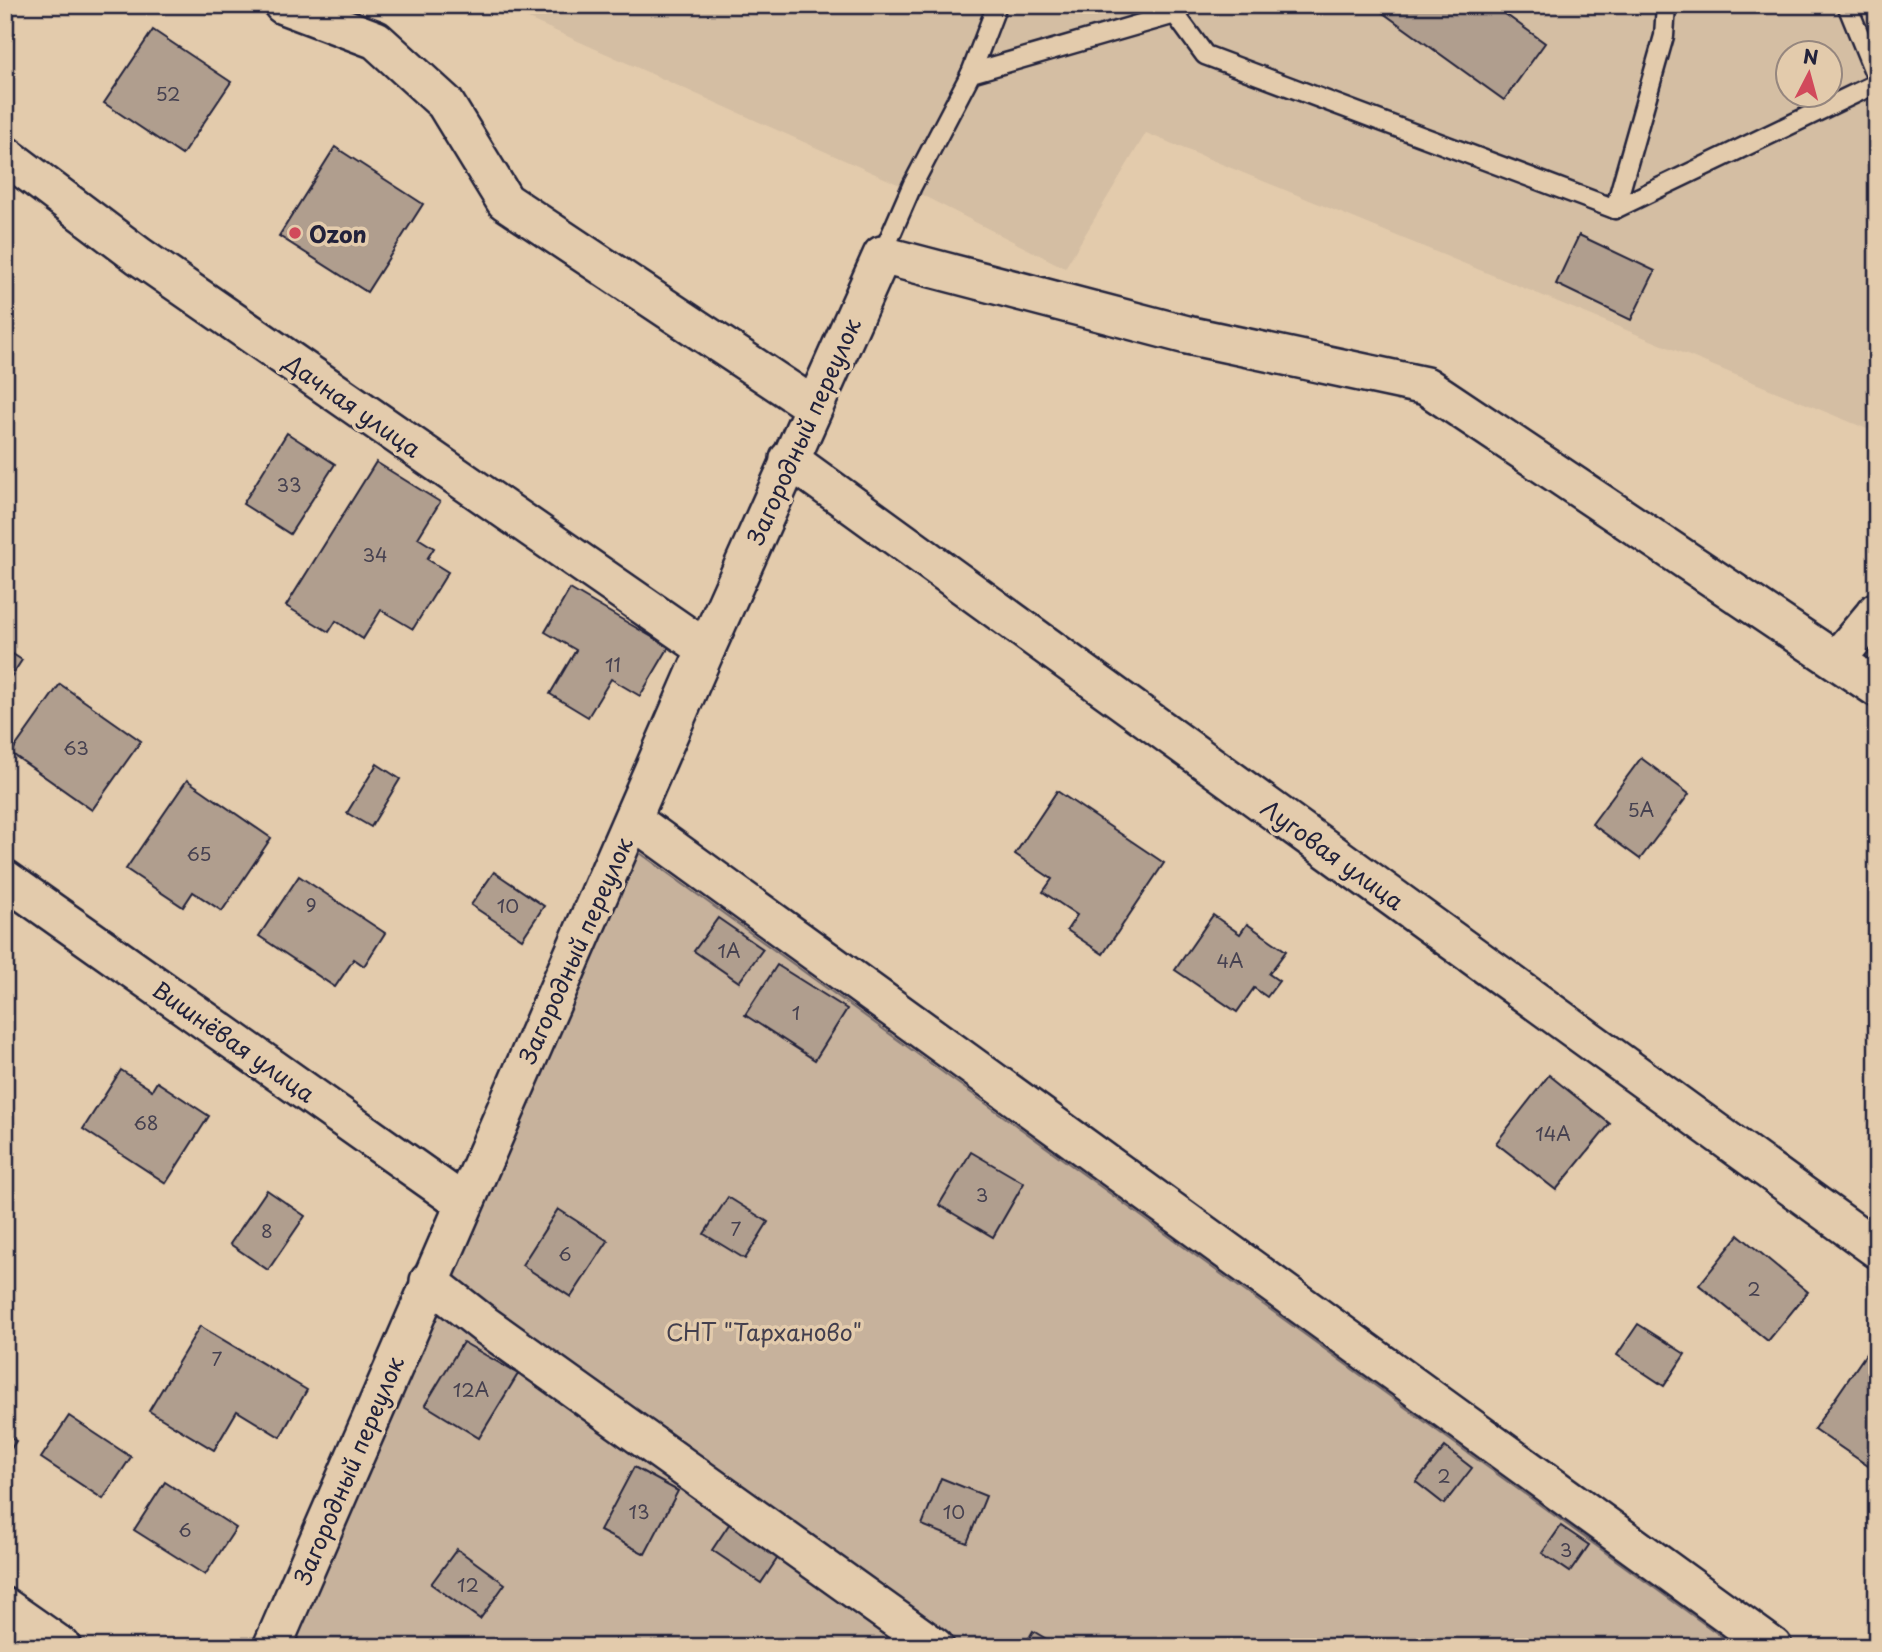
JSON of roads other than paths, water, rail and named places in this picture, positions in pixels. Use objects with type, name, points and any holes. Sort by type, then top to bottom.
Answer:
[{"type":"street","points":[[283,5],[376,40],[445,103],[505,201],[813,406]]},
{"type":"street","name":"Дачная улица","points":[[5,155],[139,256],[706,649]]},
{"type":"street","points":[[882,256],[1187,335],[1426,386],[1877,688]]},
{"type":"street","name":"Загородный переулок","points":[[272,1647],[463,1203],[789,460],[882,256]]},
{"type":"street","name":"Луговая улица","points":[[789,460],[1877,1249]]},
{"type":"street","points":[[1837,659],[1877,611]]},
{"type":"street","points":[[633,820],[1773,1647]]},
{"type":"street","name":"Вишнёвая улица","points":[[5,879],[463,1203]]},
{"type":"street","points":[[429,1281],[496,1333],[935,1647]]},
{"type":"street","points":[[5,1607],[62,1647]]},
{"type":"lane","points":[[882,256],[912,186],[971,73],[997,5]]},
{"type":"lane","points":[[1615,209],[1664,36],[1666,5]]},
{"type":"lane","points":[[971,73],[1178,10],[1205,55],[1615,209],[1877,81],[1847,5]]},
{"type":"place","name":"Ozon","points":[[295,233]]},
{"type":"park label","name":"СНТ \"Тарханово\"","points":[[764,1331]]}]
